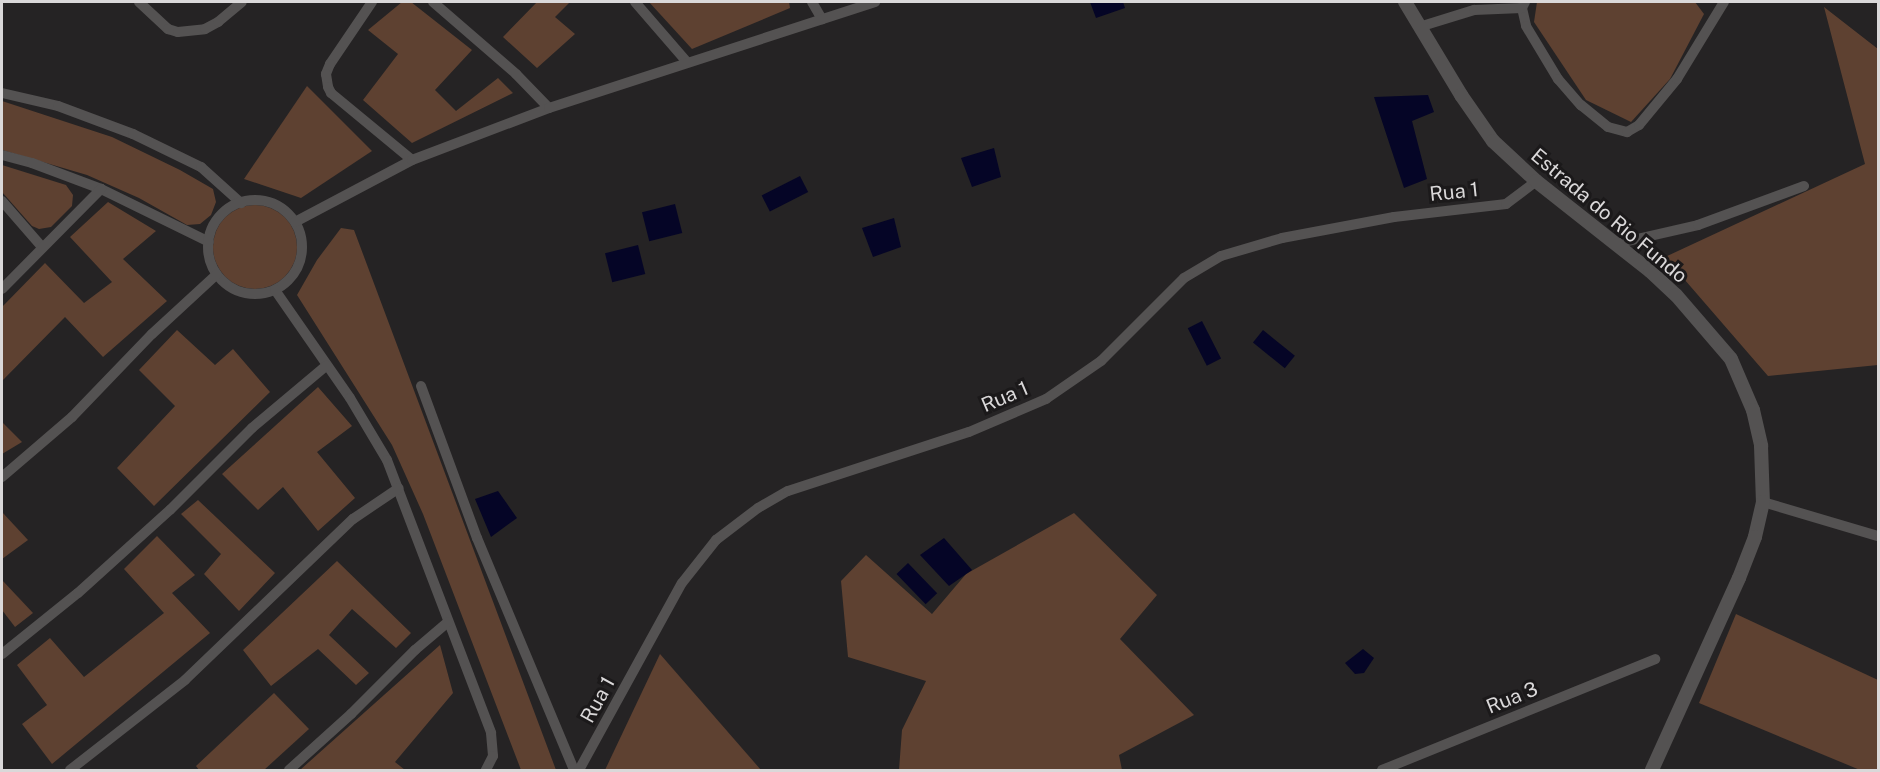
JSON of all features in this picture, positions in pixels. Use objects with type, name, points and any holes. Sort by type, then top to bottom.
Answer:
[{"type":"street","points":[[139,2],[168,29],[190,32],[218,22],[242,2]]},
{"type":"street","points":[[372,2],[330,64],[327,74],[328,87],[331,93],[412,160]]},
{"type":"street","points":[[433,2],[516,74],[549,108]]},
{"type":"street","points":[[635,2],[687,62]]},
{"type":"street","points":[[812,2],[822,19]]},
{"type":"street","points":[[296,222],[412,160],[549,108],[875,2]]},
{"type":"street","name":"Estrada do Rio Fundo","points":[[1406,2],[1419,27],[1479,122],[1509,157],[1536,181],[1676,295],[1719,342],[1731,359],[1753,410],[1761,446],[1763,502],[1749,554],[1652,771]]},
{"type":"street","points":[[1419,27],[1474,10],[1523,5],[1532,39],[1569,93],[1608,127],[1627,132],[1639,125],[1677,80],[1724,2]]},
{"type":"street","points":[[2,93],[58,106],[133,134],[201,167],[242,202]]},
{"type":"street","points":[[2,155],[32,163],[101,189],[209,242]]},
{"type":"street","name":"Rua 1","points":[[579,771],[682,583],[716,540],[758,508],[788,491],[969,432],[1046,399],[1101,361],[1184,278],[1221,256],[1281,238],[1394,217],[1506,204],[1536,181]]},
{"type":"street","points":[[1615,244],[1698,225],[1804,186]]},
{"type":"street","points":[[2,289],[101,189]]},
{"type":"street","points":[[257,200],[272,203],[296,222],[302,237],[302,253],[297,268],[288,281],[275,290],[259,294],[243,293],[228,286],[217,274],[209,253],[209,242],[219,218],[242,202],[257,200]]},
{"type":"street","points":[[2,201],[42,247]]},
{"type":"street","points":[[2,477],[72,417],[152,334],[217,274]]},
{"type":"street","points":[[275,290],[350,398],[387,460],[491,733],[493,756],[486,771]]},
{"type":"street","points":[[2,654],[78,594],[170,510],[252,428],[326,366]]},
{"type":"street","points":[[421,386],[482,548],[574,771]]},
{"type":"street","points":[[70,771],[185,680],[353,519],[399,488]]},
{"type":"street","points":[[1763,502],[1878,536]]},
{"type":"street","points":[[289,771],[351,714],[415,650],[448,622]]},
{"type":"street","name":"Rua 3","points":[[1382,771],[1655,659]]},
{"type":"shaded area","points":[[402,2],[411,2],[472,50],[435,90],[456,111],[498,78],[513,93],[412,143],[363,100],[398,54],[368,30]]},
{"type":"shaded area","points":[[537,2],[570,2],[555,17],[575,34],[537,68],[503,37]]},
{"type":"shaded area","points":[[649,2],[789,2],[790,8],[692,49]]},
{"type":"shaded area","points":[[1537,2],[1695,2],[1704,14],[1670,79],[1631,122],[1586,100],[1534,22]]},
{"type":"shaded area","points":[[1824,7],[1878,49],[1878,365],[1768,376],[1665,257],[1865,164]]},
{"type":"shaded area","points":[[307,86],[372,151],[301,198],[244,179]]},
{"type":"shaded area","points":[[2,101],[112,137],[180,170],[213,189],[216,202],[211,215],[200,224],[187,225],[139,198],[87,175],[2,150]]},
{"type":"shaded area","points":[[2,165],[66,185],[73,195],[72,206],[51,227],[39,229],[32,226],[2,192]]},
{"type":"shaded area","points":[[108,202],[156,231],[123,259],[167,301],[103,357],[65,317],[3,380],[2,307],[45,263],[84,303],[112,282],[70,237]]},
{"type":"shaded area","points":[[255,205],[278,212],[290,224],[297,247],[290,270],[278,282],[255,289],[232,282],[220,270],[213,247],[220,224],[232,212]]},
{"type":"shaded area","points":[[341,228],[354,230],[556,770],[521,770],[423,514],[392,445],[297,295],[317,260]]},
{"type":"shaded area","points":[[177,330],[215,365],[233,349],[270,392],[154,506],[117,468],[175,406],[139,370]]},
{"type":"shaded area","points":[[318,387],[352,426],[317,452],[355,498],[318,531],[283,487],[258,510],[222,474]]},
{"type":"shaded area","points":[[2,422],[22,442],[2,454]]},
{"type":"shaded area","points":[[198,500],[275,573],[239,611],[204,574],[221,554],[181,514]]},
{"type":"shaded area","points":[[2,512],[28,540],[2,559]]},
{"type":"shaded area","points":[[1074,513],[1157,595],[1120,639],[1194,715],[1119,755],[1122,770],[899,770],[902,730],[926,681],[848,657],[841,581],[866,555],[932,614],[966,574]]},
{"type":"shaded area","points":[[157,536],[195,575],[172,593],[210,633],[52,764],[22,724],[47,705],[17,665],[50,638],[84,677],[164,613],[124,569]]},
{"type":"shaded area","points":[[337,561],[411,633],[396,648],[352,609],[329,635],[369,673],[356,685],[318,649],[271,686],[243,650]]},
{"type":"shaded area","points":[[2,580],[33,613],[15,627],[2,610]]},
{"type":"shaded area","points":[[1736,614],[1878,680],[1878,770],[1860,770],[1699,703]]},
{"type":"shaded area","points":[[440,645],[453,693],[395,762],[405,770],[300,770]]},
{"type":"shaded area","points":[[660,654],[761,770],[605,770]]},
{"type":"shaded area","points":[[274,693],[309,729],[264,770],[199,770],[196,766]]},
{"type":"water","points":[[1090,2],[1123,2],[1125,8],[1096,18]]},
{"type":"water","points":[[1428,95],[1434,112],[1412,121],[1427,179],[1404,188],[1374,97]]},
{"type":"water","points":[[994,148],[1001,177],[972,187],[961,158]]},
{"type":"water","points":[[800,176],[808,192],[770,212],[762,196]]},
{"type":"water","points":[[675,204],[682,233],[649,241],[642,212]]},
{"type":"water","points":[[894,218],[901,247],[873,257],[862,228]]},
{"type":"water","points":[[638,245],[645,274],[612,282],[605,253]]},
{"type":"water","points":[[1202,321],[1221,358],[1207,366],[1188,328]]},
{"type":"water","points":[[1263,330],[1295,356],[1285,368],[1253,342]]},
{"type":"water","points":[[498,491],[517,518],[491,537],[475,499]]},
{"type":"water","points":[[944,538],[972,570],[949,586],[920,555]]},
{"type":"water","points":[[908,563],[937,593],[926,604],[896,574]]},
{"type":"water","points":[[1363,649],[1374,658],[1364,673],[1355,674],[1345,663]]}]
